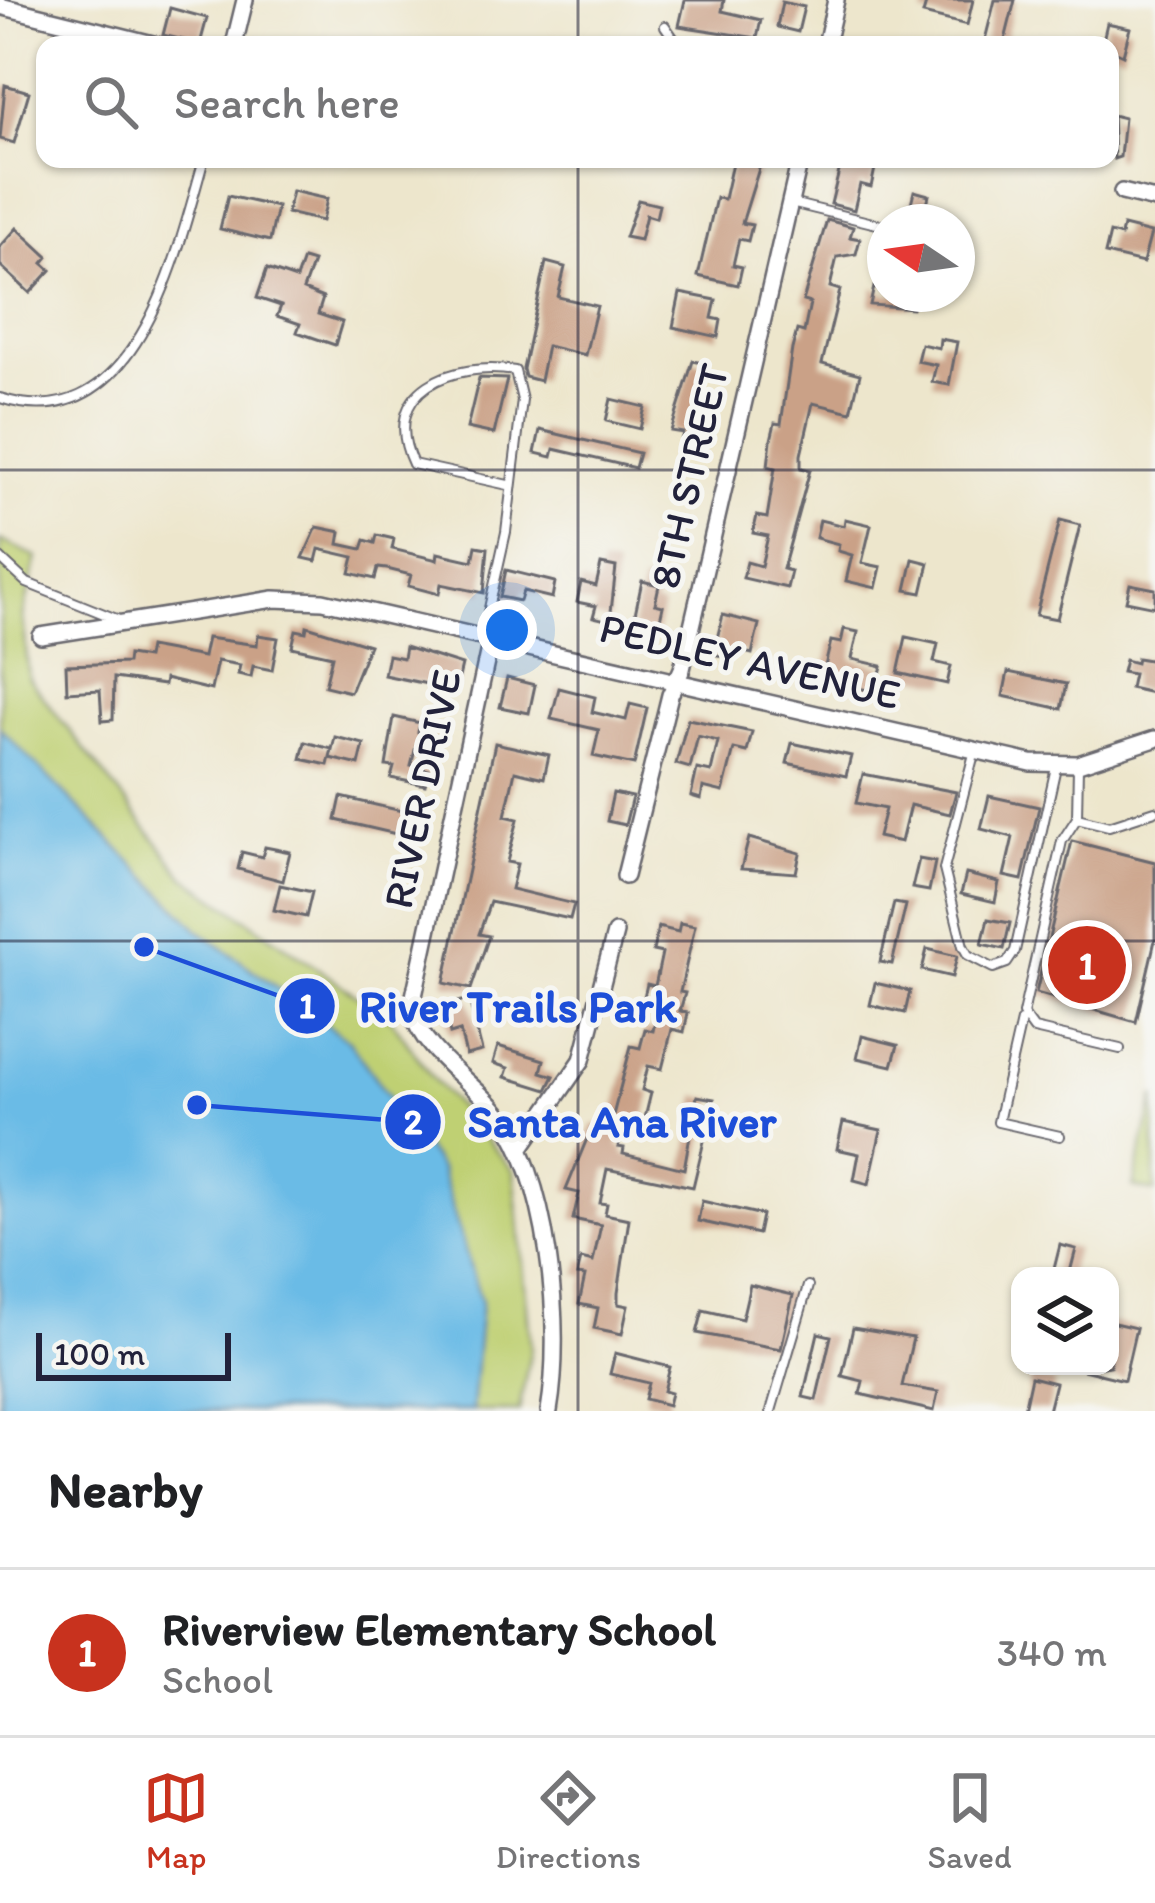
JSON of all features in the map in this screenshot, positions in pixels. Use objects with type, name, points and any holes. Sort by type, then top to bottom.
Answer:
[{"type":"street","points":[[236,36],[245,0]]},
{"type":"street","points":[[828,36],[836,0]]},
{"type":"street","points":[[0,6],[121,36]]},
{"type":"street","name":"8TH STREET","points":[[625,876],[798,168]]},
{"type":"street","points":[[1122,192],[1155,200]]},
{"type":"street","name":"PEDLEY AVENUE","points":[[41,636],[296,599],[1056,766],[1078,764],[1155,739]]},
{"type":"street","name":"RIVER DRIVE","points":[[487,638],[411,1010],[428,1042],[496,1110],[522,1145],[536,1199],[556,1340],[550,1411]]},
{"type":"street","points":[[522,1145],[582,1060],[615,933]]},
{"type":"lane","points":[[665,26],[672,36]]},
{"type":"lane","points":[[0,398],[25,406],[52,405],[81,392],[135,348],[162,301],[201,168]]},
{"type":"lane","points":[[789,203],[867,222]]},
{"type":"lane","points":[[487,638],[523,400],[515,370],[481,365],[421,387],[411,401],[405,446],[413,464],[508,485]]},
{"type":"lane","points":[[0,558],[27,583],[126,623]]},
{"type":"lane","points":[[975,750],[944,869],[963,946],[968,955],[993,968],[1006,963],[1016,951],[1056,766]]},
{"type":"lane","points":[[1060,1136],[998,1122],[1062,841],[1077,818],[1078,764]]},
{"type":"lane","points":[[1077,818],[1109,826],[1155,812]]},
{"type":"lane","points":[[1023,1014],[1034,1029],[1120,1049]]},
{"type":"lane","points":[[771,1411],[808,1286]]},
{"type":"green space","points":[[0,540],[37,557],[23,617],[29,679],[184,876],[391,1019],[431,1076],[514,1171],[531,1348],[519,1411],[0,1411]]},
{"type":"green space","points":[[1155,1095],[1155,1192],[1133,1187]]},
{"type":"water","points":[[0,728],[201,932],[349,1041],[440,1169],[481,1302],[472,1411],[0,1411]]},
{"type":"building","points":[[685,0],[724,0],[722,11],[761,20],[757,36],[679,26]]},
{"type":"building","points":[[927,0],[973,0],[967,25],[923,14]]},
{"type":"building","points":[[995,0],[1015,0],[1006,36],[986,36]]},
{"type":"building","points":[[782,2],[804,7],[798,32],[777,27]]},
{"type":"building","points":[[170,8],[207,18],[202,36],[163,35]]},
{"type":"building","points":[[1107,23],[1130,28],[1123,55],[1119,36],[1104,36]]},
{"type":"building","points":[[5,85],[29,92],[14,143],[0,139]]},
{"type":"building","points":[[1119,117],[1124,118],[1119,157]]},
{"type":"building","points":[[731,168],[759,168],[742,223],[752,225],[748,241],[739,239],[733,265],[742,267],[738,285],[698,276],[716,198],[724,199]]},
{"type":"building","points":[[840,168],[875,168],[871,187],[860,184],[854,210],[831,204]]},
{"type":"building","points":[[292,191],[327,199],[322,221],[287,213]]},
{"type":"building","points":[[914,191],[929,195],[927,204],[911,204]]},
{"type":"building","points":[[228,196],[277,207],[270,241],[220,229]]},
{"type":"building","points":[[638,200],[659,205],[656,218],[646,215],[640,240],[625,237]]},
{"type":"building","points":[[827,220],[853,227],[850,237],[860,239],[856,254],[837,257],[830,287],[840,290],[822,364],[860,374],[851,412],[813,403],[801,455],[801,468],[810,470],[783,569],[791,571],[787,588],[743,578],[747,562],[761,566],[768,536],[753,533],[757,516],[767,518],[775,468],[768,466],[771,440],[775,423],[781,424],[792,349],[797,330],[804,332],[810,303],[803,301]]},
{"type":"building","points":[[1123,226],[1151,233],[1143,263],[1105,254],[1110,233],[1121,236]]},
{"type":"building","points":[[17,228],[48,257],[43,263],[51,270],[30,293],[0,265],[0,247]]},
{"type":"building","points":[[303,259],[313,262],[303,290],[323,298],[318,314],[342,322],[335,345],[297,332],[300,324],[277,316],[281,306],[257,298],[267,269],[296,279]]},
{"type":"building","points":[[546,262],[565,267],[558,297],[597,306],[585,355],[547,346],[540,381],[525,377],[523,369]]},
{"type":"building","points":[[680,293],[716,300],[712,318],[721,320],[718,337],[673,327]]},
{"type":"building","points":[[940,339],[957,342],[949,385],[932,382],[936,365],[917,361],[921,344],[939,348]]},
{"type":"building","points":[[693,361],[707,364],[695,417],[708,420],[702,446],[681,441],[683,433],[671,431]]},
{"type":"building","points":[[479,378],[507,379],[494,434],[467,428]]},
{"type":"building","points":[[611,399],[645,407],[640,429],[606,421]]},
{"type":"building","points":[[540,430],[639,453],[635,468],[554,449],[552,457],[535,453]]},
{"type":"building","points":[[845,519],[871,525],[862,563],[881,567],[876,588],[846,581],[852,555],[838,551],[839,544],[816,538],[820,520],[844,526]]},
{"type":"building","points":[[1060,520],[1080,525],[1057,619],[1036,615]]},
{"type":"building","points":[[317,527],[341,532],[339,544],[362,549],[365,540],[375,543],[377,535],[394,539],[392,549],[437,560],[438,553],[473,561],[476,546],[488,548],[484,593],[441,584],[439,594],[408,586],[411,575],[387,569],[378,568],[375,579],[350,573],[354,557],[319,549],[316,561],[303,558]]},
{"type":"building","points":[[913,559],[929,563],[922,593],[906,590]]},
{"type":"building","points":[[601,564],[616,567],[610,621],[593,617],[596,606],[577,602],[581,582],[596,586]]},
{"type":"building","points":[[506,570],[555,582],[552,598],[523,591],[520,601],[500,597]]},
{"type":"building","points":[[642,581],[659,585],[655,604],[663,606],[657,633],[632,628]]},
{"type":"building","points":[[1130,584],[1155,589],[1155,607],[1126,601]]},
{"type":"building","points":[[723,615],[759,624],[752,654],[732,649],[730,658],[713,654]]},
{"type":"building","points":[[307,626],[369,645],[350,692],[325,686],[332,656],[292,647],[296,630],[306,632]]},
{"type":"building","points":[[844,629],[858,632],[852,659],[882,666],[875,692],[822,679],[831,641],[841,643]]},
{"type":"building","points":[[258,635],[278,638],[272,670],[253,666],[251,677],[238,674],[240,665],[217,661],[211,690],[165,679],[164,685],[114,678],[113,720],[102,721],[100,690],[67,692],[66,665],[127,663],[128,655],[147,658],[149,647],[203,657],[207,638],[257,645]]},
{"type":"building","points":[[906,637],[938,644],[934,662],[951,666],[947,684],[898,673]]},
{"type":"building","points":[[405,647],[462,665],[456,690],[384,675],[388,655],[403,658]]},
{"type":"building","points":[[1137,658],[1155,661],[1152,693],[1130,688],[1133,674],[1122,672],[1125,660],[1136,663]]},
{"type":"building","points":[[1008,672],[1066,684],[1061,709],[1003,696]]},
{"type":"building","points":[[507,678],[535,685],[529,713],[500,707]]},
{"type":"building","points":[[559,688],[595,697],[592,712],[626,720],[630,704],[647,708],[634,765],[593,756],[599,730],[551,719]]},
{"type":"building","points":[[394,717],[420,723],[418,732],[435,736],[431,750],[416,746],[411,766],[429,770],[425,785],[391,778],[394,767],[386,766]]},
{"type":"building","points":[[688,719],[752,732],[747,752],[734,749],[723,792],[703,787],[701,799],[691,796],[697,769],[711,772],[718,741],[698,736],[690,768],[676,764]]},
{"type":"building","points":[[335,737],[364,744],[359,765],[330,758]]},
{"type":"building","points":[[305,742],[332,749],[328,765],[301,759]]},
{"type":"building","points":[[495,743],[549,755],[544,778],[515,771],[505,816],[518,819],[507,862],[517,864],[511,889],[574,904],[570,919],[490,902],[479,934],[489,936],[471,989],[444,983]]},
{"type":"building","points":[[792,743],[851,756],[846,776],[787,763]]},
{"type":"building","points":[[863,774],[956,792],[950,814],[910,805],[901,842],[878,837],[885,809],[856,803]]},
{"type":"building","points":[[613,793],[632,797],[625,825],[607,821]]},
{"type":"building","points":[[989,796],[1039,807],[1022,880],[1004,876],[1013,837],[981,829]]},
{"type":"building","points":[[341,797],[415,814],[409,837],[336,820]]},
{"type":"building","points":[[749,838],[800,853],[796,873],[741,869]]},
{"type":"building","points":[[1072,841],[1155,862],[1155,940],[1136,1022],[1036,993]]},
{"type":"building","points":[[265,847],[290,852],[283,881],[238,869],[242,852],[262,857]]},
{"type":"building","points":[[919,859],[935,862],[929,891],[912,888]]},
{"type":"building","points":[[966,874],[999,882],[995,902],[961,894]]},
{"type":"building","points":[[280,885],[312,892],[306,917],[274,910]]},
{"type":"building","points":[[894,903],[906,905],[892,964],[880,962]]},
{"type":"building","points":[[988,919],[1010,923],[1004,949],[982,944]]},
{"type":"building","points":[[680,923],[695,926],[680,992],[685,993],[680,1011],[688,1013],[684,1032],[672,1029],[662,1069],[648,1066],[642,1090],[651,1093],[643,1126],[625,1121],[618,1147],[624,1148],[623,1154],[684,1169],[697,1096],[714,1099],[693,1187],[607,1169],[600,1203],[607,1204],[605,1214],[629,1219],[618,1293],[618,1304],[628,1306],[622,1334],[594,1328],[598,1308],[579,1304],[585,1276],[577,1275],[581,1259],[593,1262],[601,1225],[573,1219],[579,1193],[566,1190],[593,1124],[610,1127],[631,1046],[640,1048],[645,1029],[653,1031],[659,1005],[643,1001],[647,984],[655,986],[662,953],[653,951],[658,927],[678,932]]},
{"type":"building","points":[[927,949],[957,956],[952,977],[922,970]]},
{"type":"building","points":[[875,983],[910,991],[905,1013],[870,1005]]},
{"type":"building","points":[[469,999],[482,1051],[466,1055],[460,1031],[450,1034],[443,1006]]},
{"type":"building","points":[[862,1036],[898,1045],[892,1066],[857,1058]]},
{"type":"building","points":[[498,1046],[544,1060],[541,1072],[554,1076],[547,1090],[505,1077],[508,1068],[493,1063]]},
{"type":"building","points":[[843,1122],[881,1130],[869,1184],[854,1180],[859,1154],[837,1149]]},
{"type":"building","points":[[702,1201],[762,1215],[758,1234],[698,1221]]},
{"type":"building","points":[[1060,1245],[1076,1249],[1071,1267],[1054,1267]]},
{"type":"building","points":[[750,1285],[793,1295],[781,1349],[697,1333],[703,1310],[742,1319]]},
{"type":"building","points":[[1119,1324],[1136,1328],[1124,1380],[1104,1375],[1119,1375]]},
{"type":"building","points":[[853,1328],[913,1338],[902,1386],[938,1392],[934,1411],[860,1394],[863,1381],[842,1376]]},
{"type":"building","points":[[818,1333],[831,1336],[816,1400],[803,1397]]},
{"type":"building","points":[[615,1353],[670,1367],[664,1391],[671,1393],[668,1405],[645,1399],[649,1383],[610,1374]]},
{"type":"building","points":[[1031,1377],[1055,1383],[1048,1411],[1024,1409]]},
{"type":"place","name":"River Trails Park","points":[[144,947]]},
{"type":"place","name":"Riverview Elementary School","points":[[1087,965]]},
{"type":"place","name":"Santa Ana River","points":[[197,1105]]}]
